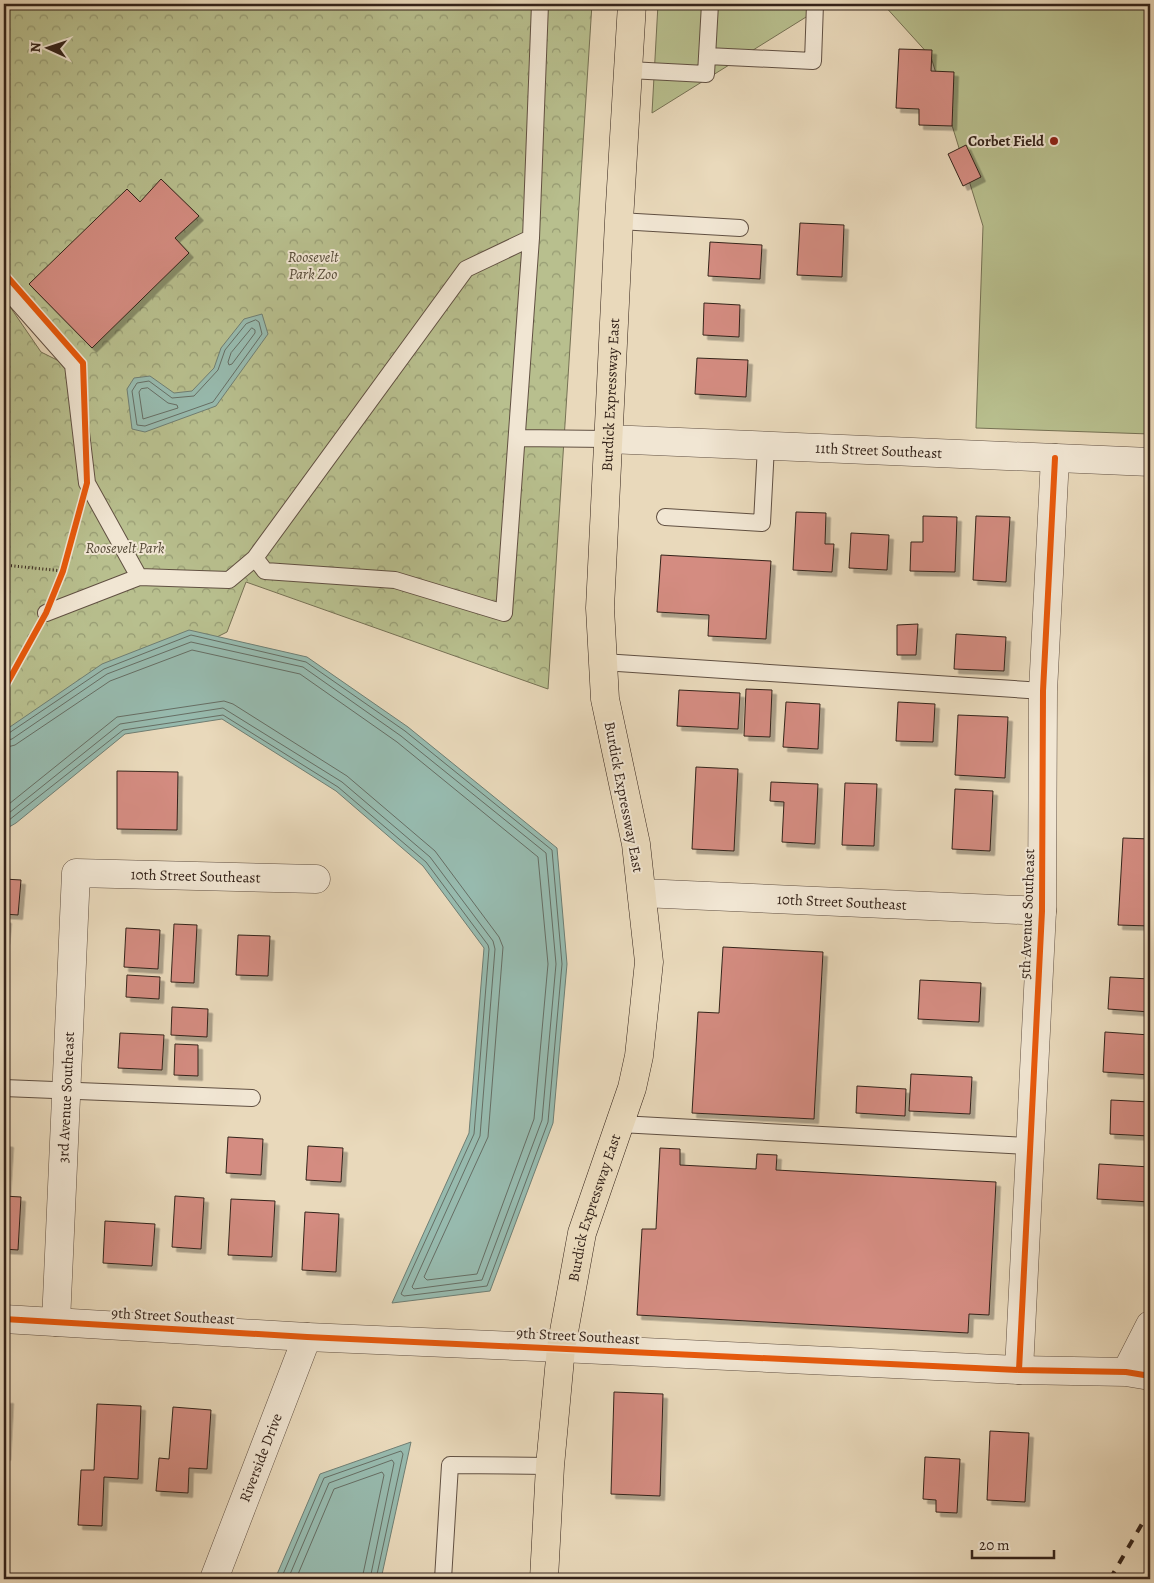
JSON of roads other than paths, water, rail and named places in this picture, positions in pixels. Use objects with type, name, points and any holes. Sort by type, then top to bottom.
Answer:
[{"type":"main road","name":"Burdick Expressway East","points":[[544,1579],[550,1466],[561,1348],[582,1233],[632,1088],[639,1056],[650,962],[636,844],[606,699],[600,608],[619,221],[632,4]]},
{"type":"street","name":"11th Street Southeast","points":[[608,439],[1150,462]]},
{"type":"street","name":"5th Avenue Southeast","points":[[1019,1370],[1042,911],[1043,691],[1055,458]]},
{"type":"street","name":"10th Street Southeast","points":[[76,873],[316,879]]},
{"type":"street","name":"3rd Avenue Southeast","points":[[56,1322],[76,873]]},
{"type":"street","name":"10th Street Southeast","points":[[642,893],[1042,911]]},
{"type":"street","name":"9th Street Southeast","points":[[4,1319],[307,1337],[1138,1374]]},
{"type":"street","points":[[1138,1374],[1150,1325]]},
{"type":"street","name":"Riverside Drive","points":[[214,1579],[307,1337]]},
{"type":"lane","points":[[255,558],[265,570],[395,580],[504,613],[531,238],[540,4]]},
{"type":"lane","points":[[629,70],[706,74],[710,4]]},
{"type":"lane","points":[[707,56],[813,61],[815,4]]},
{"type":"lane","points":[[619,221],[740,228]]},
{"type":"lane","points":[[46,613],[139,577],[229,580],[255,558],[466,269],[531,238]]},
{"type":"lane","points":[[4,287],[73,364],[87,483],[139,577]]},
{"type":"lane","points":[[517,438],[608,439]]},
{"type":"lane","points":[[665,517],[762,523],[766,446]]},
{"type":"lane","points":[[603,662],[1043,691]]},
{"type":"lane","points":[[4,1088],[252,1098]]},
{"type":"lane","points":[[620,1124],[1029,1146]]},
{"type":"lane","points":[[443,1579],[450,1465],[550,1466]]},
{"type":"water","points":[[262,314],[268,334],[216,406],[145,432],[132,429],[127,389],[134,378],[150,376],[174,393],[192,391],[214,368],[221,348],[244,319]]},
{"type":"water","points":[[189,630],[307,657],[408,727],[557,848],[567,964],[553,1123],[490,1291],[392,1303],[469,1133],[484,948],[423,866],[336,791],[222,719],[125,734],[16,823],[4,830],[4,731],[102,664]]},
{"type":"water","points":[[411,1442],[381,1579],[275,1579],[320,1474]]},
{"type":"railway","points":[[1110,1579],[1150,1510]]},
{"type":"place","name":"Corbet Field","points":[[1054,141]]},
{"type":"park label","name":"Roosevelt Park Zoo","points":[[313,266]]},
{"type":"park label","name":"Roosevelt Park","points":[[125,548]]}]
